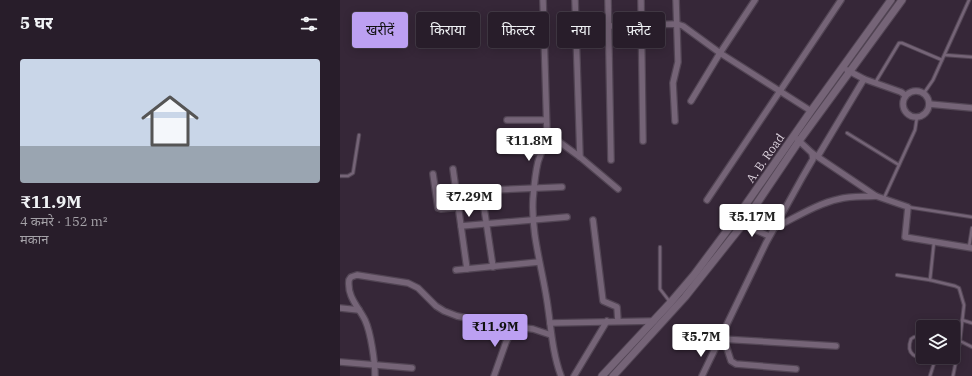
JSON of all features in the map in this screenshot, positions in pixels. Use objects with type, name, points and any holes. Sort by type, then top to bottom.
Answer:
[{"type":"main road","name":"A. B. Road","points":[[613,376],[686,297],[743,224],[797,138],[811,111],[891,0]]},
{"type":"main road","name":"A. B. Road","points":[[602,376],[680,292],[797,138],[850,73],[902,0]]},
{"type":"street","points":[[543,0],[547,134],[536,170],[533,219],[535,242],[547,301],[555,358],[561,376]]},
{"type":"street","points":[[576,0],[576,12]]},
{"type":"street","points":[[608,0],[611,160]]},
{"type":"street","points":[[641,0],[641,12]]},
{"type":"street","points":[[674,121],[674,83],[678,62],[676,0]]},
{"type":"street","points":[[691,101],[755,0]]},
{"type":"street","points":[[707,200],[782,92],[841,0]]},
{"type":"street","points":[[665,24],[677,24],[687,29],[720,53],[811,111]]},
{"type":"street","points":[[605,26],[613,26]]},
{"type":"street","points":[[577,48],[580,157]]},
{"type":"street","points":[[642,48],[643,141]]},
{"type":"street","points":[[843,68],[850,73],[901,96],[914,90],[924,93],[928,97],[929,104],[926,112],[917,117],[912,116],[904,110],[902,104],[905,95]]},
{"type":"street","points":[[818,156],[864,79]]},
{"type":"street","points":[[929,104],[972,108]]},
{"type":"street","points":[[507,120],[546,120]]},
{"type":"street","points":[[547,134],[580,157],[618,189]]},
{"type":"street","points":[[797,138],[812,153],[876,196],[908,207],[905,237],[970,248]]},
{"type":"street","points":[[503,150],[541,152]]},
{"type":"street","points":[[703,375],[722,339],[769,236],[813,159],[812,153]]},
{"type":"street","points":[[454,169],[467,269]]},
{"type":"street","points":[[433,174],[438,208],[459,207]]},
{"type":"street","points":[[491,190],[562,187]]},
{"type":"street","points":[[774,228],[817,206],[840,198],[876,196]]},
{"type":"street","points":[[483,201],[493,267]]},
{"type":"street","points":[[461,226],[567,217]]},
{"type":"street","points":[[594,220],[603,301],[617,306],[618,321]]},
{"type":"street","points":[[743,224],[769,236]]},
{"type":"street","points":[[456,270],[539,262]]},
{"type":"street","points":[[375,376],[375,365],[367,326],[349,289],[351,277],[357,275],[408,282],[418,288],[436,306],[457,316],[498,325],[533,329],[552,335]]},
{"type":"street","points":[[340,308],[359,310]]},
{"type":"street","points":[[550,323],[654,320]]},
{"type":"street","points":[[574,376],[607,321]]},
{"type":"street","points":[[494,376],[506,342],[514,327]]},
{"type":"street","points":[[722,339],[836,346]]},
{"type":"street","points":[[722,339],[731,361],[736,364],[796,369]]},
{"type":"street","points":[[340,362],[412,368]]},
{"type":"lane","points":[[924,93],[933,80],[969,0]]},
{"type":"lane","points":[[875,84],[897,44],[899,43],[942,60]]},
{"type":"lane","points":[[945,55],[972,57]]},
{"type":"lane","points":[[884,199],[915,130],[917,117]]},
{"type":"lane","points":[[847,133],[899,165]]},
{"type":"lane","points":[[340,176],[348,176],[353,173],[359,135]]},
{"type":"lane","points":[[908,207],[972,217]]},
{"type":"lane","points":[[970,248],[972,228]]},
{"type":"lane","points":[[930,280],[934,242]]},
{"type":"lane","points":[[660,247],[660,289],[671,302]]},
{"type":"lane","points":[[897,275],[930,280],[959,288],[964,305],[960,341],[972,347]]},
{"type":"lane","points":[[962,320],[972,323]]},
{"type":"lane","points":[[916,337],[911,339],[909,348],[910,352],[916,356]]},
{"type":"lane","points":[[930,376],[933,364]]},
{"type":"lane","points":[[953,376],[955,364]]}]
